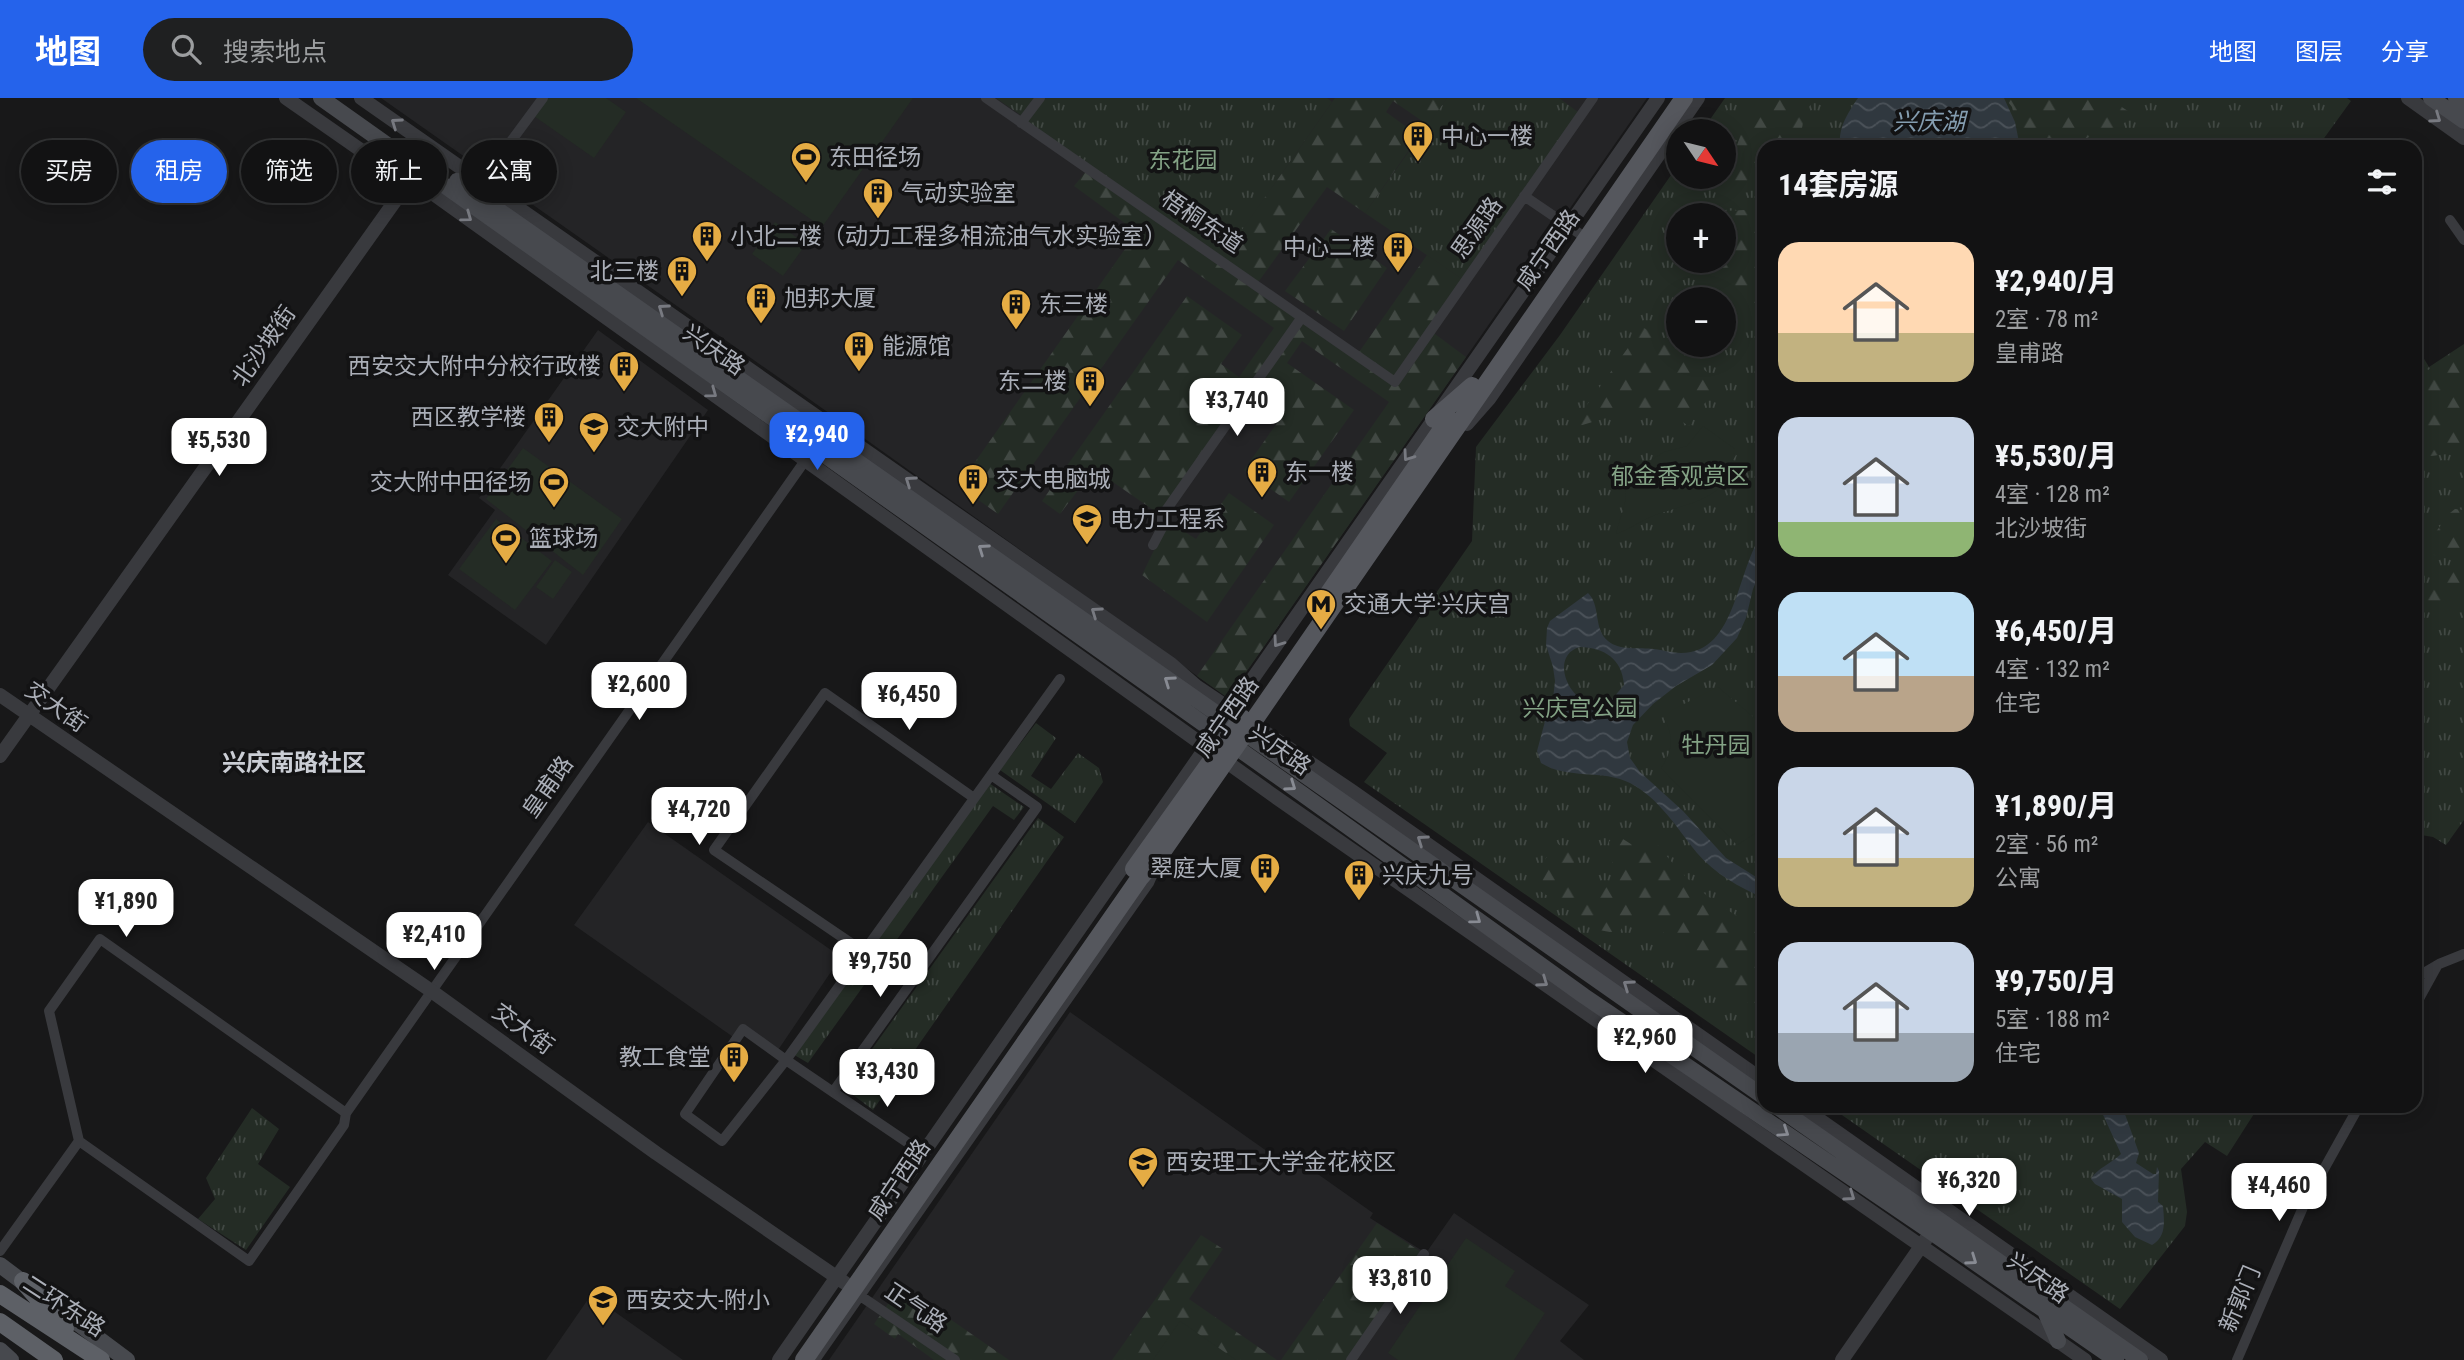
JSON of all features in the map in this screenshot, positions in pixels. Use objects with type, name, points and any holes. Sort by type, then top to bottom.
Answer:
[{"type":"highway","points":[[23,1282],[81,1347]]},
{"type":"highway","name":"二环东路","points":[[0,1294],[100,1360]]},
{"type":"highway","points":[[0,1322],[52,1360]]},
{"type":"main road","name":"兴庆路","points":[[321,98],[373,140]]},
{"type":"main road","name":"兴庆路","points":[[338,98],[814,448]]},
{"type":"main road","name":"咸宁西路","points":[[804,1360],[849,1287],[1672,98]]},
{"type":"main road","name":"咸宁西路","points":[[792,1360],[849,1287],[1123,901],[1162,852],[1230,734],[1440,454],[1578,232],[1684,98]]},
{"type":"main road","points":[[2431,98],[2464,121]]},
{"type":"main road","points":[[2456,98],[2464,104]]},
{"type":"main road","name":"兴庆路","points":[[447,196],[1757,1092]]},
{"type":"main road","points":[[1434,419],[1472,386]]},
{"type":"main road","name":"兴庆路","points":[[1230,734],[1584,996],[1757,1105]]},
{"type":"main road","name":"兴庆路","points":[[1769,1113],[1939,1220],[2045,1311],[2116,1360]]},
{"type":"main road","name":"兴庆路","points":[[1786,1113],[2140,1360]]},
{"type":"main road","points":[[0,1265],[126,1358]]},
{"type":"main road","points":[[2045,1311],[2058,1341]]},
{"type":"main road","points":[[0,1350],[11,1360]]},
{"type":"street","points":[[286,98],[351,143]]},
{"type":"street","points":[[361,98],[461,168]]},
{"type":"street","points":[[512,140],[542,98]]},
{"type":"street","name":"梧桐东道","points":[[986,98],[1395,382]]},
{"type":"street","points":[[1021,123],[1040,98]]},
{"type":"street","name":"思源路","points":[[1395,382],[1593,98]]},
{"type":"street","points":[[816,1360],[849,1287],[923,1153],[1230,734],[1434,419],[1578,232],[1658,98]]},
{"type":"street","points":[[1440,454],[1489,399],[1698,98]]},
{"type":"street","points":[[2407,98],[2464,138]]},
{"type":"street","points":[[1524,196],[1578,232]]},
{"type":"street","name":"北沙坡街","points":[[0,756],[394,203]]},
{"type":"street","points":[[511,203],[1160,656],[1230,734],[1364,799],[1757,1076]]},
{"type":"street","points":[[2450,219],[2464,240]]},
{"type":"street","points":[[1153,545],[1162,528],[1162,516],[1302,317]]},
{"type":"street","points":[[814,448],[1230,734],[1921,1246],[2085,1360]]},
{"type":"street","name":"皇甫路","points":[[79,1141],[249,1261],[344,1125],[346,1113],[430,990],[814,448]]},
{"type":"street","points":[[923,1153],[786,1060],[743,1029],[685,1114],[722,1141],[786,1060],[1060,679]]},
{"type":"street","points":[[864,952],[714,850],[825,693],[974,798]]},
{"type":"street","name":"交大街","points":[[0,695],[430,990],[849,1287]]},
{"type":"street","points":[[833,1092],[1037,807],[991,775]]},
{"type":"street","points":[[0,1251],[79,1141],[49,1011],[100,939],[346,1113]]},
{"type":"street","points":[[2422,974],[2464,954]]},
{"type":"street","points":[[2422,994],[2439,964]]},
{"type":"street","points":[[1809,1113],[1939,1220],[2161,1360]]},
{"type":"street","name":"新郭门","points":[[2237,1360],[2304,1205],[2355,1113]]},
{"type":"street","points":[[1842,1360],[1939,1220]]},
{"type":"street","points":[[1351,1360],[1424,1254]]},
{"type":"street","points":[[779,1360],[849,1287]]},
{"type":"street","name":"正气路","points":[[849,1287],[955,1360]]},
{"type":"shaded area","points":[[381,98],[1647,98],[1228,698],[530,203],[557,203],[557,140],[461,140],[461,154],[447,144],[447,140],[441,140]]},
{"type":"shaded area","name":"交大附中","points":[[598,330],[708,410],[546,645],[448,575],[495,510],[479,498]]},
{"type":"shaded area","points":[[648,822],[841,957],[776,1053],[744,1029],[736,1039],[574,925]]},
{"type":"shaded area","name":"西安理工大学金花校区","points":[[1070,1012],[1288,1166],[1295,1158],[1373,1213],[1370,1218],[1426,1253],[1454,1213],[1589,1305],[1560,1341],[1584,1360],[829,1360]]},
{"type":"shaded area","name":"西安交大-附小","points":[[591,1295],[683,1360],[546,1360]]},
{"type":"green space","points":[[543,98],[606,98],[626,112],[594,158],[531,114]]},
{"type":"green space","name":"东田径场","points":[[636,98],[913,98],[822,227]]},
{"type":"green space","name":"东花园","points":[[996,98],[1327,98],[1332,102],[1221,260],[1021,123],[1025,118]]},
{"type":"green space","points":[[1335,98],[1447,98],[1428,125],[1393,101],[1386,112],[1419,136],[1365,213],[1327,187],[1256,285],[1357,355],[1427,255],[1465,281],[1431,331],[1466,357],[1228,698],[1197,676],[1389,402],[1302,341],[1287,363],[1354,410],[1289,502],[1244,470],[1277,423],[1245,400],[1162,516],[1094,469],[1060,514],[1042,501],[1187,296],[1242,335],[1221,364],[1239,377],[1274,328],[1178,260],[998,514],[977,499],[982,492],[963,479],[1137,232],[1074,186],[1088,169],[1220,261]]},
{"type":"green space","points":[[1447,98],[1559,98],[1582,115],[1465,281],[1365,213]]},
{"type":"green space","name":"兴庆宫公园","points":[[1725,98],[2347,98],[2351,101],[2323,140],[1757,140],[1757,1056],[1364,782],[1387,753],[1350,726],[1349,719],[1472,541],[1476,447],[1560,335],[1666,182],[1666,189],[1736,189],[1736,119],[1710,119]]},
{"type":"green space","points":[[1753,98],[1815,98],[1805,113],[1801,133],[1795,140],[1757,140],[1757,180],[1755,179],[1741,192],[1734,193],[1730,190],[1736,189],[1736,148]]},
{"type":"green space","points":[[2005,98],[2108,98],[2131,113],[2122,126],[2098,132],[2084,140],[2020,140],[2012,107]]},
{"type":"green space","points":[[1736,210],[1745,210],[1757,219],[1757,310],[1736,295],[1736,287],[1725,287],[1706,273],[1736,273]]},
{"type":"green space","points":[[775,222],[806,244],[783,276],[752,254]]},
{"type":"green space","points":[[1331,229],[1387,268],[1344,331],[1285,291]]},
{"type":"green space","points":[[1643,327],[1666,343],[1666,357],[1686,357],[1720,381],[1689,426],[1663,410],[1616,415],[1579,426],[1581,413]]},
{"type":"green space","points":[[2464,344],[2464,820],[2446,845],[2433,837],[2422,835],[2422,356],[2429,367]]},
{"type":"green space","points":[[2464,349],[2464,464],[2453,455],[2431,456],[2422,451],[2422,362],[2428,370]]},
{"type":"green space","name":"郁金香观赏区","points":[[1703,426],[1735,449],[1733,453],[1736,455],[1721,478],[1725,482],[1698,501],[1646,519],[1616,534],[1625,503],[1625,483],[1664,452],[1687,446]]},
{"type":"green space","name":"交大附中田径场","points":[[523,448],[622,519],[583,575],[486,499]]},
{"type":"green space","points":[[1229,493],[1274,525],[1207,622],[1142,575],[1168,521],[1196,539]]},
{"type":"green space","points":[[2455,509],[2464,510],[2464,548],[2442,557],[2422,552],[2422,532],[2435,533]]},
{"type":"green space","name":"篮球场","points":[[496,519],[552,561],[515,610],[459,569]]},
{"type":"green space","points":[[2464,557],[2464,607],[2456,605],[2442,611],[2435,608],[2422,614],[2422,587],[2445,575]]},
{"type":"green space","points":[[555,560],[572,572],[553,599],[536,587]]},
{"type":"green space","name":"牡丹园","points":[[1718,687],[1757,720],[1757,832],[1737,845],[1661,768],[1671,743],[1664,718],[1672,710]]},
{"type":"green space","points":[[1036,723],[1056,738],[1031,776],[1051,789],[1078,753],[1099,768],[1103,782],[1075,823],[1000,770]]},
{"type":"green space","points":[[986,781],[1024,807],[1014,820],[993,806],[808,1063],[791,1053]]},
{"type":"green space","points":[[1038,818],[1064,837],[873,1110],[844,1088]]},
{"type":"green space","points":[[1647,830],[1685,877],[1713,900],[1757,927],[1757,1010],[1674,949],[1671,938],[1644,919],[1640,924],[1629,918],[1620,931],[1599,930],[1528,883],[1557,843],[1573,856],[1579,888],[1615,880],[1609,842],[1615,834],[1634,846]]},
{"type":"green space","points":[[252,1108],[279,1129],[258,1164],[290,1187],[246,1250],[198,1219],[215,1199],[206,1178]]},
{"type":"green space","points":[[1839,1113],[2255,1113],[2227,1156],[2205,1142],[2181,1169],[2187,1212],[2185,1226],[2120,1309]]},
{"type":"green space","points":[[1377,1223],[1424,1254],[1349,1360],[1281,1360]]},
{"type":"green space","points":[[1201,1235],[1223,1249],[1189,1299],[1277,1360],[1112,1360]]},
{"type":"green space","points":[[1466,1238],[1515,1271],[1505,1286],[1545,1313],[1514,1360],[1398,1360],[1388,1353]]},
{"type":"green space","points":[[901,1285],[1009,1360],[934,1360],[898,1334],[895,1339],[874,1324]]},
{"type":"green space","points":[[1180,1321],[1236,1360],[1153,1360]]},
{"type":"water","name":"兴庆湖","points":[[1858,98],[2004,98],[2015,122],[2019,140],[1840,140],[1847,116]]},
{"type":"water","points":[[1757,544],[1757,580],[1737,638],[1712,665],[1676,686],[1653,704],[1633,725],[1627,742],[1630,758],[1640,772],[1683,811],[1726,858],[1757,878],[1757,895],[1711,867],[1659,805],[1640,789],[1608,776],[1551,768],[1541,763],[1537,751],[1553,699],[1555,681],[1546,645],[1550,621],[1588,593],[1595,604],[1600,630],[1613,644],[1678,653],[1700,649],[1714,639],[1725,624]],"holes":[[[1580,647],[1597,650],[1616,661],[1623,676],[1624,685],[1608,704],[1594,704],[1583,700],[1575,694],[1565,677],[1564,667],[1571,652]]]},
{"type":"water","points":[[2102,1113],[2125,1113],[2139,1153],[2136,1163],[2153,1174],[2156,1174],[2157,1167],[2159,1171],[2158,1202],[2163,1206],[2164,1228],[2160,1238],[2152,1245],[2135,1237],[2122,1222],[2122,1199],[2091,1179],[2121,1154]]},
{"type":"place","name":"中心一楼","points":[[1418,163]]},
{"type":"place","name":"东田径场","points":[[806,184]]},
{"type":"place","name":"气动实验室","points":[[878,220]]},
{"type":"place","name":"小北二楼（动力工程多相流油气水实验室）","points":[[707,263]]},
{"type":"place","name":"中心二楼","points":[[1398,274]]},
{"type":"place","name":"北三楼","points":[[682,298]]},
{"type":"place","name":"旭邦大厦","points":[[761,325]]},
{"type":"place","name":"东三楼","points":[[1016,331]]},
{"type":"place","name":"能源馆","points":[[859,373]]},
{"type":"place","name":"西安交大附中分校行政楼","points":[[624,393]]},
{"type":"place","name":"东二楼","points":[[1090,408]]},
{"type":"place","name":"西区教学楼","points":[[549,444]]},
{"type":"place","name":"交大附中","points":[[594,454]]},
{"type":"place","name":"东一楼","points":[[1262,499]]},
{"type":"place","name":"交大电脑城","points":[[973,506]]},
{"type":"place","name":"交大附中田径场","points":[[554,509]]},
{"type":"place","name":"电力工程系","points":[[1087,546]]},
{"type":"place","name":"篮球场","points":[[506,565]]},
{"type":"place","name":"交通大学·兴庆宫","points":[[1321,631]]},
{"type":"place","name":"翠庭大厦","points":[[1265,895]]},
{"type":"place","name":"兴庆九号","points":[[1359,902]]},
{"type":"place","name":"教工食堂","points":[[734,1084]]},
{"type":"place","name":"西安理工大学金花校区","points":[[1143,1189]]},
{"type":"place","name":"西安交大-附小","points":[[603,1327]]},
{"type":"district","name":"兴庆南路社区","points":[[294,763]]}]
